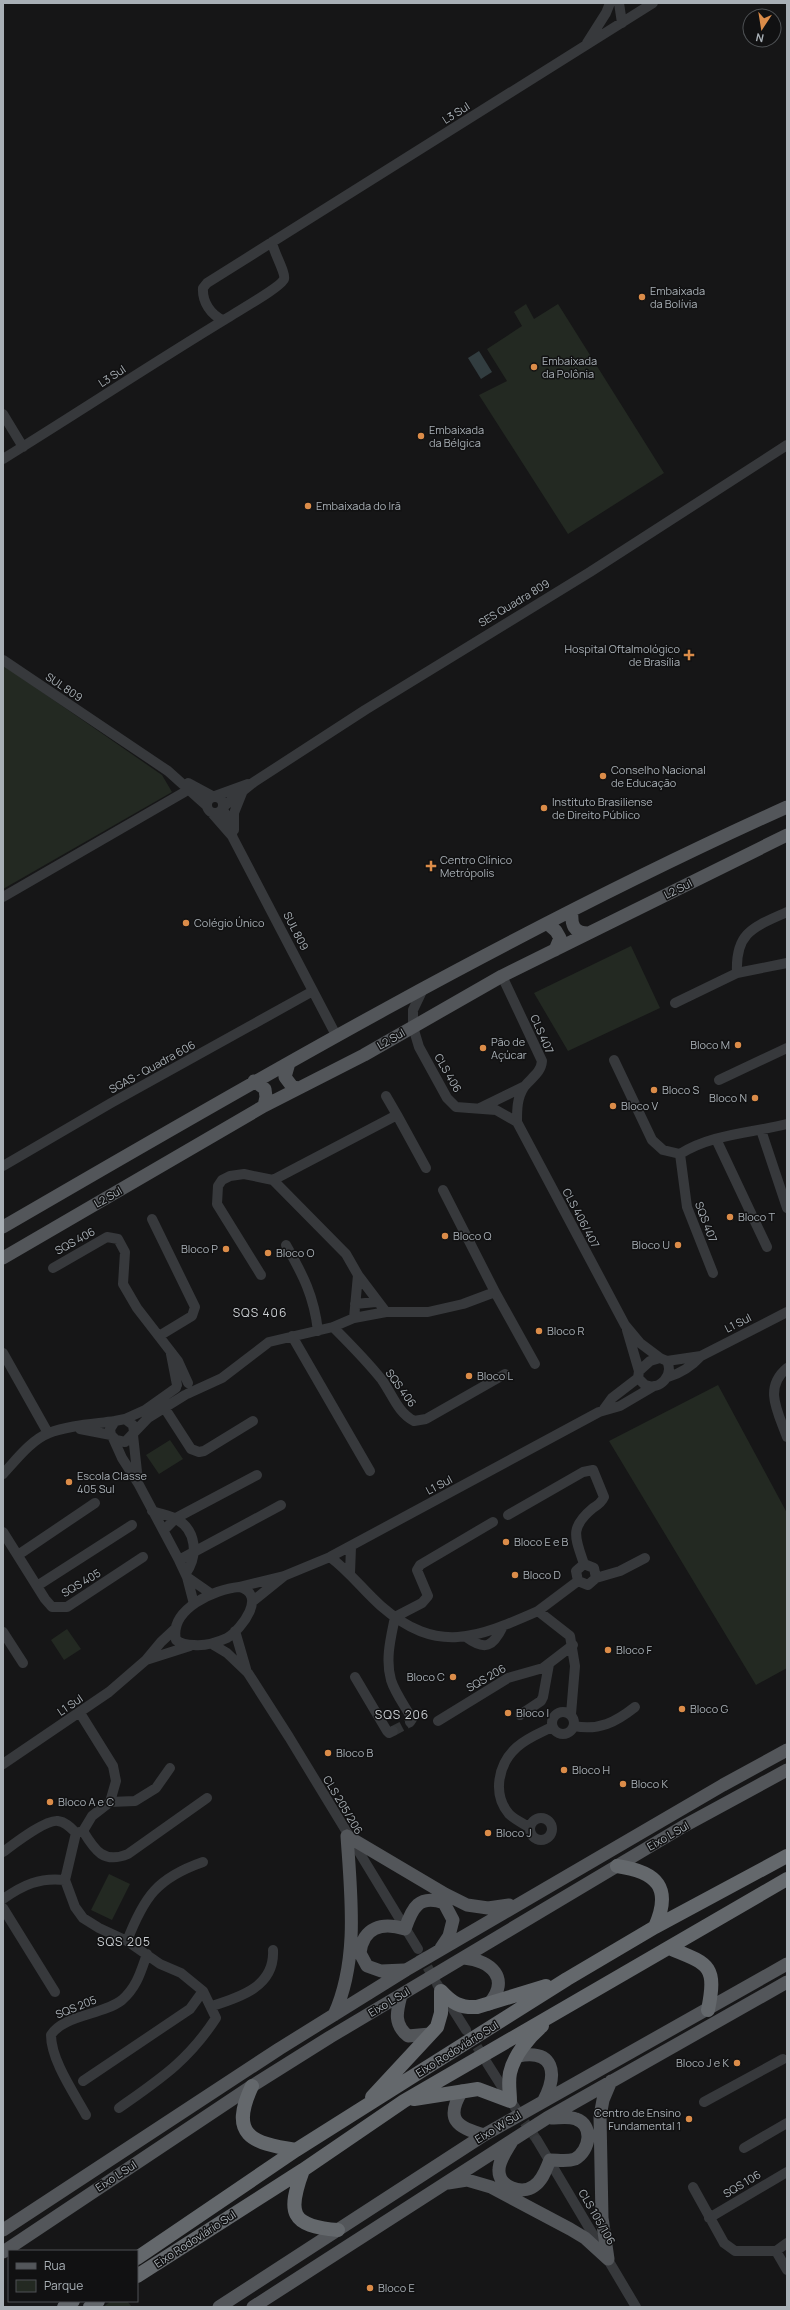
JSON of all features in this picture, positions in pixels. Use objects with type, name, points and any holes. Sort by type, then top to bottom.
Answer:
[{"type":"highway","name":"Eixo Rodoviário Sul","points":[[138,2257],[296,2150],[567,1979],[655,1927],[787,1856]]},
{"type":"highway","points":[[617,1866],[641,1871],[657,1884],[662,1891],[664,1902],[655,1927]]},
{"type":"highway","name":"Eixo Rodoviário Sul","points":[[138,2275],[302,2170],[404,2101],[787,1879]]},
{"type":"highway","points":[[669,1948],[701,1960],[712,1974],[712,1989],[708,2010]]},
{"type":"highway","points":[[439,1988],[450,2002],[458,2006],[468,2008],[489,2004],[567,1979]]},
{"type":"highway","points":[[358,2111],[437,2027],[441,2013],[439,1988]]},
{"type":"highway","points":[[513,2105],[510,2074],[518,2056],[536,2031],[559,2011]]},
{"type":"highway","points":[[252,2086],[242,2112],[242,2123],[247,2132],[255,2140],[266,2145],[296,2150]]},
{"type":"highway","points":[[404,2101],[462,2090],[478,2089],[513,2105]]},
{"type":"highway","points":[[302,2170],[294,2201],[294,2211],[303,2223],[316,2228],[338,2230]]},
{"type":"main road","points":[[3,1227],[254,1081],[423,989],[672,860],[787,807]]},
{"type":"main road","name":"L2 Sul","points":[[3,1258],[264,1106],[364,1055],[502,976],[787,835]]},
{"type":"main road","points":[[572,911],[571,920],[574,928],[578,932],[588,933]]},
{"type":"main road","points":[[548,924],[556,931],[560,938],[554,950]]},
{"type":"main road","points":[[288,1062],[285,1077],[291,1085],[297,1089]]},
{"type":"main road","points":[[254,1081],[265,1089],[266,1097],[264,1106]]},
{"type":"main road","points":[[3,1244],[8,1248],[21,1248]]},
{"type":"main road","name":"Eixo L Sul","points":[[3,2230],[279,2048],[406,1970],[723,1784],[787,1750]]},
{"type":"main road","name":"Eixo L Sul","points":[[3,2252],[252,2086],[617,1866],[787,1770]]},
{"type":"main road","points":[[348,1836],[445,1894],[467,1905],[488,1908],[520,1903]]},
{"type":"main road","points":[[334,2015],[343,1995],[350,1965],[351,1888],[348,1836]]},
{"type":"main road","points":[[406,1970],[391,1972],[374,1969],[362,1960],[360,1953],[363,1938],[368,1932],[381,1927],[393,1925],[405,1929],[416,1905],[428,1900],[444,1903],[453,1920],[449,1936],[441,1949]]},
{"type":"main road","points":[[464,1958],[479,1960],[494,1970],[498,1979],[498,1989],[489,2004]]},
{"type":"main road","name":"Eixo W Sul","points":[[219,2307],[484,2135],[544,2100],[708,2010],[787,1964]]},
{"type":"main road","name":"Eixo W Sul","points":[[253,2307],[547,2118],[787,1982]]},
{"type":"main road","points":[[401,1995],[396,2014],[397,2024],[401,2030],[408,2036],[430,2034]]},
{"type":"main road","points":[[518,2056],[536,2055],[548,2062],[552,2069],[552,2085],[544,2100]]},
{"type":"main road","points":[[608,2259],[602,2218],[600,2116],[603,2100],[611,2081]]},
{"type":"main road","points":[[462,2090],[453,2107],[455,2120],[464,2128],[484,2135]]},
{"type":"main road","points":[[514,2139],[499,2169],[502,2179],[513,2189],[528,2190],[535,2186],[544,2176],[550,2160],[566,2161],[580,2156],[588,2142],[588,2130],[583,2123],[577,2119],[568,2117],[547,2118]]},
{"type":"main road","points":[[441,2185],[467,2180],[491,2187],[585,2238],[608,2259]]},
{"type":"street","points":[[611,3],[611,30]]},
{"type":"street","points":[[586,45],[603,19],[611,3]]},
{"type":"street","points":[[619,3],[622,23]]},
{"type":"street","name":"L3 Sul","points":[[219,318],[204,299],[203,288],[268,245],[653,3]]},
{"type":"street","name":"L3 Sul","points":[[3,459],[214,326],[219,318],[282,282],[284,274],[274,253],[268,245]]},
{"type":"street","points":[[3,414],[23,447]]},
{"type":"street","name":"SES Quadra 809","points":[[223,807],[254,782],[426,671],[590,572],[787,445]]},
{"type":"street","name":"SUL 809","points":[[3,660],[190,787],[214,797]]},
{"type":"street","name":"SES Quadra 809","points":[[214,797],[254,782]]},
{"type":"street","points":[[3,896],[190,787]]},
{"type":"street","name":"SUL 809","points":[[190,787],[233,838]]},
{"type":"street","points":[[233,838],[234,813],[243,792]]},
{"type":"street","points":[[214,797],[222,800],[223,807],[219,812],[209,809],[208,799],[214,797]]},
{"type":"street","name":"SUL 809","points":[[223,807],[233,838],[337,1037]]},
{"type":"street","points":[[737,973],[738,951],[741,942],[748,931],[787,912]]},
{"type":"street","points":[[675,1003],[737,973],[787,963]]},
{"type":"street","name":"CLS 407","points":[[502,976],[542,1060],[539,1070],[525,1086],[518,1102],[517,1122]]},
{"type":"street","name":"CLS 406","points":[[423,989],[413,1010],[413,1027],[419,1047],[452,1103],[460,1108],[480,1108],[503,1112],[517,1122]]},
{"type":"street","name":"SGAS - Quadra 606","points":[[3,1166],[111,1103],[313,991]]},
{"type":"street","points":[[719,1080],[787,1048]]},
{"type":"street","points":[[614,1060],[652,1140],[663,1150],[680,1154],[692,1147],[716,1139],[787,1124]]},
{"type":"street","points":[[480,1108],[525,1086]]},
{"type":"street","points":[[386,1096],[426,1168]]},
{"type":"street","points":[[273,1180],[397,1115]]},
{"type":"street","name":"CLS 406/407","points":[[517,1122],[625,1325],[640,1343],[664,1360]]},
{"type":"street","points":[[761,1130],[787,1208]]},
{"type":"street","points":[[716,1139],[767,1247]]},
{"type":"street","name":"SQS 407","points":[[680,1154],[686,1207],[714,1273]]},
{"type":"street","points":[[261,1275],[217,1204],[217,1190],[222,1180],[230,1176],[244,1174],[273,1180],[346,1254],[376,1302],[386,1312]]},
{"type":"street","points":[[443,1190],[495,1292],[535,1364]]},
{"type":"street","points":[[152,1219],[195,1307],[192,1316],[159,1336]]},
{"type":"street","name":"SQS 406","points":[[53,1268],[107,1237],[115,1237],[125,1252],[123,1284],[137,1308],[181,1365],[187,1389]]},
{"type":"street","points":[[286,1245],[310,1291],[315,1306],[318,1331]]},
{"type":"street","points":[[354,1318],[358,1275]]},
{"type":"street","points":[[3,1474],[28,1448],[48,1433],[66,1428],[120,1420],[162,1404],[187,1389],[211,1383],[222,1378],[269,1342],[333,1327],[354,1318],[386,1312],[428,1312],[463,1304],[495,1292]]},
{"type":"street","points":[[355,1304],[376,1302]]},
{"type":"street","name":"L1 Sul","points":[[668,1377],[686,1370],[701,1356],[787,1312]]},
{"type":"street","name":"CLS 406/407","points":[[625,1325],[639,1374]]},
{"type":"street","name":"SQS 406","points":[[333,1327],[360,1354],[382,1381],[401,1411],[414,1421],[426,1419],[505,1374]]},
{"type":"street","points":[[292,1336],[370,1471]]},
{"type":"street","name":"SQS 406","points":[[171,1352],[177,1387]]},
{"type":"street","points":[[3,1353],[48,1433]]},
{"type":"street","name":"L1 Sul","points":[[664,1360],[701,1356]]},
{"type":"street","points":[[664,1360],[670,1368],[668,1377],[654,1386],[645,1385],[639,1374],[650,1361],[664,1360]]},
{"type":"street","points":[[787,1368],[776,1379],[773,1394],[787,1437]]},
{"type":"street","name":"L1 Sul","points":[[604,1409],[612,1398],[639,1374]]},
{"type":"street","points":[[66,1428],[112,1437],[122,1442],[128,1440],[182,1382],[187,1389]]},
{"type":"street","name":"L1 Sul","points":[[3,1764],[109,1692],[146,1660],[161,1642],[176,1628],[182,1617],[194,1604],[210,1593],[222,1589],[239,1587],[284,1576],[330,1557],[604,1409],[620,1406],[654,1386]]},
{"type":"street","points":[[162,1404],[191,1449],[198,1452],[253,1421]]},
{"type":"street","points":[[120,1420],[133,1425],[138,1483]]},
{"type":"street","points":[[120,1420],[111,1426],[112,1437],[122,1458],[138,1483],[152,1511],[164,1530],[187,1575],[194,1604]]},
{"type":"street","points":[[508,1515],[588,1470],[593,1470],[603,1492],[603,1500],[583,1516],[576,1529],[578,1544],[584,1564]]},
{"type":"street","points":[[164,1530],[176,1518],[257,1475]]},
{"type":"street","points":[[18,1555],[95,1502]]},
{"type":"street","points":[[179,1560],[281,1505]]},
{"type":"street","points":[[152,1511],[176,1518],[188,1531],[195,1552],[187,1575]]},
{"type":"street","points":[[410,1722],[412,1718],[391,1680],[389,1664],[390,1638],[395,1617],[422,1603],[426,1599],[428,1593],[417,1570],[420,1565],[493,1522]]},
{"type":"street","name":"SQS 405","points":[[37,1586],[132,1525]]},
{"type":"street","name":"SQS 405","points":[[3,1532],[52,1607],[67,1607],[143,1557]]},
{"type":"street","points":[[350,1547],[350,1573]]},
{"type":"street","points":[[330,1557],[350,1573],[380,1605],[395,1617],[414,1630],[439,1637],[466,1637],[503,1626],[538,1610],[578,1581]]},
{"type":"street","points":[[578,1581],[588,1585],[596,1578],[620,1570],[645,1558]]},
{"type":"street","points":[[584,1564],[594,1568],[596,1578]]},
{"type":"street","points":[[578,1581],[576,1571],[584,1564]]},
{"type":"street","points":[[187,1575],[210,1593]]},
{"type":"street","name":"L1 Sul","points":[[253,1600],[284,1576]]},
{"type":"street","points":[[212,1644],[236,1631],[246,1617],[253,1600],[252,1594],[248,1589],[239,1587]]},
{"type":"street","points":[[538,1610],[570,1636],[573,1646],[575,1666],[571,1714],[574,1726]]},
{"type":"street","points":[[176,1628],[176,1640],[191,1645]]},
{"type":"street","name":"CLS 205/206","points":[[236,1631],[248,1673]]},
{"type":"street","points":[[3,1632],[23,1663]]},
{"type":"street","name":"L1 Sul","points":[[146,1660],[191,1645],[212,1644]]},
{"type":"street","name":"CLS 205/206","points":[[212,1644],[227,1653],[248,1673],[289,1737],[418,1949]]},
{"type":"street","name":"SQS 206","points":[[438,1721],[508,1678],[549,1664],[573,1646]]},
{"type":"street","points":[[520,1715],[541,1701],[544,1697],[549,1664]]},
{"type":"street","points":[[355,1677],[388,1733],[393,1731]]},
{"type":"street","points":[[574,1726],[587,1728],[607,1725],[619,1720],[636,1707]]},
{"type":"street","points":[[571,1714],[565,1712],[554,1716],[551,1721],[552,1727],[561,1735],[567,1734],[574,1726]]},
{"type":"street","points":[[80,1713],[116,1773],[116,1781],[110,1802]]},
{"type":"street","points":[[530,1828],[509,1813],[500,1797],[499,1779],[509,1756],[517,1748],[530,1738],[552,1727]]},
{"type":"street","points":[[120,2108],[174,2069],[202,2040],[216,2018],[212,2006],[203,1991],[181,1973],[160,1964],[127,1941],[99,1928],[83,1918],[75,1907],[65,1880],[80,1832],[92,1816],[110,1802],[135,1801],[156,1788],[170,1768]]},
{"type":"street","points":[[3,1852],[52,1822],[66,1823],[80,1832],[102,1855],[111,1858],[119,1858],[128,1854],[207,1798]]},
{"type":"street","points":[[127,1941],[136,1918],[155,1889],[168,1877],[202,1862]]},
{"type":"street","points":[[3,1899],[25,1884],[52,1879],[65,1880]]},
{"type":"street","name":"SQS 205","points":[[3,1908],[55,1992]]},
{"type":"street","points":[[212,2006],[237,1998],[256,1988],[274,1963],[273,1950]]},
{"type":"street","name":"SQS 205","points":[[86,2115],[57,2060],[51,2042],[51,2035],[60,2024],[90,2015],[122,2000],[140,1975],[147,1954]]},
{"type":"street","points":[[439,1988],[466,2030]]},
{"type":"street","points":[[83,2081],[190,2009],[203,1991]]},
{"type":"street","points":[[704,2102],[786,2060]]},
{"type":"street","points":[[487,2063],[513,2105]]},
{"type":"street","points":[[744,2148],[787,2123]]},
{"type":"street","name":"CLS 105/106","points":[[537,2140],[636,2307]]},
{"type":"street","name":"SQS 106","points":[[709,2218],[787,2172]]},
{"type":"street","points":[[693,2187],[724,2243],[735,2251],[776,2251],[787,2243]]},
{"type":"street","points":[[776,2251],[787,2270]]},
{"type":"green space","points":[[526,304],[534,319],[558,304],[664,473],[568,534],[479,395],[507,381],[487,349],[522,326],[514,312]]},
{"type":"green space","points":[[3,665],[162,775],[172,792],[3,889]]},
{"type":"green space","points":[[631,946],[660,1008],[568,1051],[534,993]]},
{"type":"green space","points":[[718,1385],[787,1513],[787,1668],[756,1685],[609,1441]]},
{"type":"green space","points":[[170,1440],[183,1459],[159,1474],[146,1455]]},
{"type":"green space","points":[[67,1629],[81,1649],[64,1660],[51,1640]]},
{"type":"green space","points":[[109,1874],[130,1884],[112,1920],[91,1910]]},
{"type":"green space","points":[[110,2302],[128,2302],[132,2307],[103,2307]]},
{"type":"shaded area","points":[[479,351],[492,372],[481,379],[468,358]]},
{"type":"tunnel","points":[[393,1731],[410,1722]]},
{"type":"tunnel","points":[[420,1954],[436,1982]]},
{"type":"tunnel","points":[[469,2034],[486,2061]]},
{"type":"tunnel","points":[[516,2110],[537,2140]]},
{"type":"place","name":"Embaixada da Bolívia","points":[[642,297]]},
{"type":"place","name":"Embaixada da Polônia","points":[[534,367]]},
{"type":"place","name":"Embaixada da Bélgica","points":[[421,436]]},
{"type":"place","name":"Embaixada do Irã","points":[[308,506]]},
{"type":"place","name":"Hospital Oftalmológico de Brasília","points":[[689,655]]},
{"type":"place","name":"Conselho Nacional de Educação","points":[[603,776]]},
{"type":"place","name":"Instituto Brasiliense de Direito Público","points":[[544,808]]},
{"type":"place","name":"Centro Clínico Metrópolis","points":[[431,866]]},
{"type":"place","name":"Colégio Único","points":[[186,923]]},
{"type":"place","name":"Bloco M","points":[[738,1045]]},
{"type":"place","name":"Pão de Açúcar","points":[[483,1048]]},
{"type":"place","name":"Bloco S","points":[[654,1090]]},
{"type":"place","name":"Bloco N","points":[[755,1098]]},
{"type":"place","name":"Bloco V","points":[[613,1106]]},
{"type":"place","name":"Bloco T","points":[[730,1217]]},
{"type":"place","name":"Bloco Q","points":[[445,1236]]},
{"type":"place","name":"Bloco U","points":[[678,1245]]},
{"type":"place","name":"Bloco P","points":[[226,1249]]},
{"type":"place","name":"Bloco O","points":[[268,1253]]},
{"type":"place","name":"Bloco R","points":[[539,1331]]},
{"type":"place","name":"Bloco L","points":[[469,1376]]},
{"type":"place","name":"Escola Classe 405 Sul","points":[[69,1482]]},
{"type":"place","name":"Bloco E e B","points":[[506,1542]]},
{"type":"place","name":"Bloco D","points":[[515,1575]]},
{"type":"place","name":"Bloco F","points":[[608,1650]]},
{"type":"place","name":"Bloco C","points":[[453,1677]]},
{"type":"place","name":"Bloco G","points":[[682,1709]]},
{"type":"place","name":"Bloco I","points":[[508,1713]]},
{"type":"place","name":"Bloco B","points":[[328,1753]]},
{"type":"place","name":"Bloco H","points":[[564,1770]]},
{"type":"place","name":"Bloco K","points":[[623,1784]]},
{"type":"place","name":"Bloco A e C","points":[[50,1802]]},
{"type":"place","name":"Bloco J","points":[[488,1833]]},
{"type":"place","name":"Bloco J e K","points":[[737,2063]]},
{"type":"place","name":"Centro de Ensino Fundamental 1","points":[[689,2119]]},
{"type":"place","name":"Bloco E","points":[[370,2288]]},
{"type":"district","name":"SQS 406","points":[[260,1313]]},
{"type":"district","name":"SQS 206","points":[[402,1715]]},
{"type":"district","name":"SQS 205","points":[[124,1942]]}]
